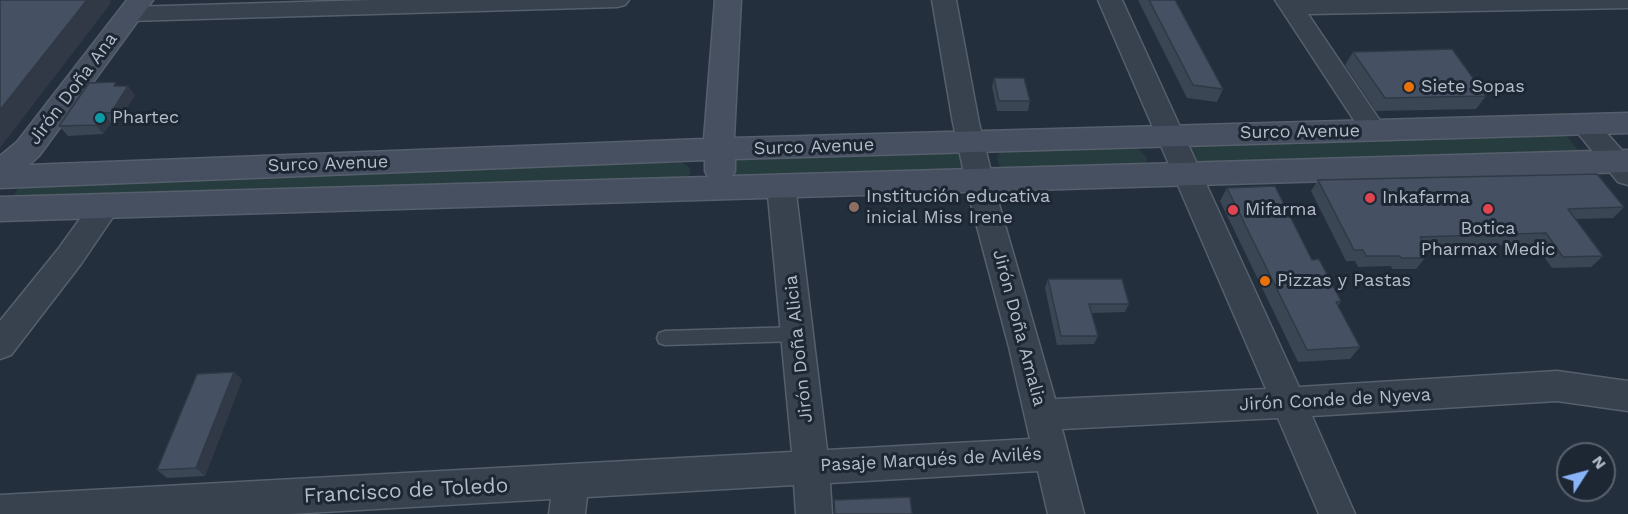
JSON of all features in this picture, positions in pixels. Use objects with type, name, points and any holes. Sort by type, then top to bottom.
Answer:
[{"type":"main road","points":[[719,188],[721,149],[719,140],[728,0]]},
{"type":"main road","name":"Jirón Doña Ana","points":[[0,175],[28,149],[135,7]]},
{"type":"main road","name":"Surco Avenue","points":[[0,175],[721,149],[1628,123]]},
{"type":"main road","name":"Surco Avenue","points":[[0,209],[981,178],[1624,166]]},
{"type":"street","points":[[135,7],[617,0]]},
{"type":"street","name":"Jirón Doña Amalia","points":[[944,0],[985,204],[1042,415],[1066,514]]},
{"type":"street","points":[[1110,0],[1337,514]]},
{"type":"street","points":[[1289,4],[1628,1]]},
{"type":"street","points":[[1289,4],[1374,131]]},
{"type":"street","points":[[1585,125],[1624,166]]},
{"type":"street","name":"Jirón Doña Alicia","points":[[782,184],[814,514]]},
{"type":"street","points":[[0,345],[70,256],[105,206]]},
{"type":"street","name":"Jirón Conde de Nyeva","points":[[1042,415],[1289,403],[1557,386],[1628,396]]},
{"type":"street","name":"Pasaje Marqués de Avilés","points":[[811,467],[1052,454]]},
{"type":"street","name":"Francisco de Toledo","points":[[0,513],[569,498],[811,467]]},
{"type":"lane","points":[[665,338],[798,334]]},
{"type":"green space","points":[[1563,132],[1580,152],[1197,165],[1189,143]]},
{"type":"green space","points":[[1135,145],[1147,158],[1146,163],[1139,166],[1008,172],[999,165],[997,158],[1001,150]]},
{"type":"green space","points":[[954,148],[962,155],[966,165],[961,174],[743,181],[732,174],[733,164],[740,157]]},
{"type":"green space","points":[[681,162],[690,168],[690,175],[680,183],[17,200],[14,195],[19,187],[31,182]]},
{"type":"building","points":[[0,0],[87,0],[0,110]]},
{"type":"building","points":[[1149,0],[1175,0],[1223,89],[1193,85]]},
{"type":"building","points":[[1452,49],[1486,96],[1385,98],[1353,52]]},
{"type":"building","points":[[994,78],[1024,78],[1030,101],[999,101]]},
{"type":"building","points":[[116,82],[114,86],[128,86],[111,113],[103,113],[96,125],[59,126],[89,83]]},
{"type":"building","points":[[1597,174],[1624,207],[1568,209],[1603,256],[1563,257],[1546,233],[1420,237],[1428,251],[1421,251],[1425,258],[1366,256],[1363,250],[1354,250],[1318,180]]},
{"type":"building","points":[[1275,186],[1312,260],[1319,259],[1341,301],[1336,302],[1360,347],[1307,350],[1227,188]]},
{"type":"building","points":[[1048,279],[1122,279],[1129,304],[1089,304],[1098,336],[1061,336]]},
{"type":"building","points":[[234,372],[196,468],[157,470],[197,374]]},
{"type":"building","points":[[910,497],[912,514],[835,514],[834,500]]},
{"type":"place","name":"Siete Sopas","points":[[1409,87]]},
{"type":"place","name":"Phartec","points":[[100,118]]},
{"type":"place","name":"Inkafarma","points":[[1370,198]]},
{"type":"place","name":"Institución educativa inicial Miss Irene","points":[[854,207]]},
{"type":"place","name":"Botica Pharmax Medic","points":[[1488,209]]},
{"type":"place","name":"Mifarma","points":[[1233,210]]},
{"type":"place","name":"Pizzas y Pastas","points":[[1265,281]]}]
